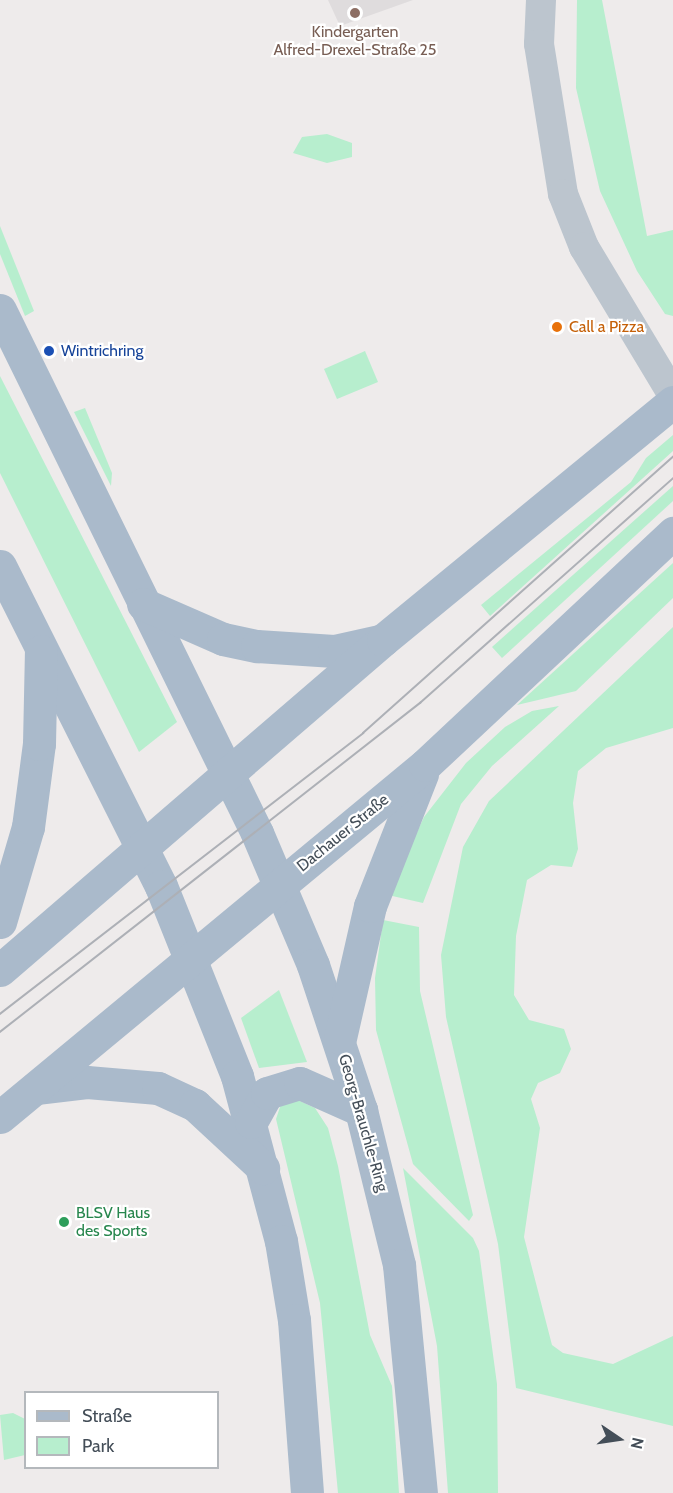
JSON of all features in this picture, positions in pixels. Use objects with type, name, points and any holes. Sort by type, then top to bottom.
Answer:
[{"type":"main road","points":[[0,310],[227,774]]},
{"type":"main road","points":[[0,970],[383,640],[673,402]]},
{"type":"main road","name":"Dachauer Straße","points":[[0,1117],[425,765],[673,533]]},
{"type":"main road","points":[[0,566],[143,847],[193,957],[251,1122],[264,1169],[294,1320],[306,1493]]},
{"type":"main road","points":[[143,604],[223,639],[257,646],[334,651],[383,640]]},
{"type":"main road","points":[[0,922],[28,827],[39,744],[41,647]]},
{"type":"main road","points":[[339,1040],[370,906],[425,765]]},
{"type":"main road","name":"Georg-Brauchle-Ring","points":[[227,774],[281,884],[339,1040],[362,1110],[399,1265],[421,1493]]},
{"type":"main road","points":[[36,1088],[87,1082],[158,1088],[195,1105],[264,1169]]},
{"type":"main road","points":[[251,1122],[267,1093],[300,1083],[362,1110]]},
{"type":"street","points":[[541,0],[544,89],[563,194],[584,247],[673,395]]},
{"type":"shaded area","name":"Kindergarten Alfred-Drexel-Straße 25","points":[[328,0],[413,0],[340,26]]},
{"type":"green space","points":[[577,0],[602,0],[647,236],[673,230],[673,316],[665,314],[637,271],[600,191],[576,88]]},
{"type":"green space","points":[[327,134],[352,143],[352,157],[327,163],[293,153],[302,137]]},
{"type":"green space","points":[[0,226],[34,311],[25,316],[0,254]]},
{"type":"green space","points":[[365,351],[378,382],[337,399],[324,369]]},
{"type":"green space","points":[[0,376],[177,722],[139,752],[0,473]]},
{"type":"green space","points":[[85,408],[112,473],[111,486],[74,412]]},
{"type":"green space","points":[[673,435],[673,451],[490,616],[481,605],[631,482],[646,458]]},
{"type":"green space","points":[[673,486],[673,501],[502,658],[492,647]]},
{"type":"green space","points":[[673,563],[673,598],[576,691],[517,705]]},
{"type":"green space","points":[[673,627],[673,728],[606,748],[578,771],[573,803],[578,849],[572,867],[551,865],[527,880],[516,936],[514,995],[529,1020],[564,1029],[571,1049],[560,1073],[538,1083],[531,1099],[540,1128],[524,1237],[552,1345],[563,1353],[613,1364],[673,1336],[673,1426],[516,1388],[498,1244],[446,1017],[441,955],[463,847],[489,801]]},
{"type":"green space","points":[[559,706],[492,766],[461,804],[423,903],[388,895],[424,817],[466,763],[505,727],[532,711]]},
{"type":"green space","points":[[383,920],[419,927],[420,991],[473,1215],[469,1221],[413,1164],[376,1030],[375,978]]},
{"type":"green space","points":[[279,990],[307,1062],[259,1068],[241,1018]]},
{"type":"green space","points":[[291,1097],[315,1108],[328,1128],[338,1166],[370,1335],[392,1386],[399,1493],[338,1493],[320,1303],[276,1119],[282,1101]]},
{"type":"green space","points":[[403,1168],[473,1238],[479,1251],[497,1384],[498,1493],[448,1493],[437,1346]]},
{"type":"green space","points":[[13,1413],[24,1418],[24,1455],[4,1460],[0,1415]]},
{"type":"tram line","points":[[0,1014],[363,733],[673,457]]},
{"type":"tram line","points":[[0,1032],[420,703],[673,478]]},
{"type":"place","name":"Kindergarten Alfred-Drexel-Straße 25","points":[[355,13]]},
{"type":"place","name":"Call a Pizza","points":[[557,327]]},
{"type":"place","name":"Wintrichring","points":[[49,351]]},
{"type":"place","name":"BLSV Haus des Sports","points":[[64,1222]]}]
